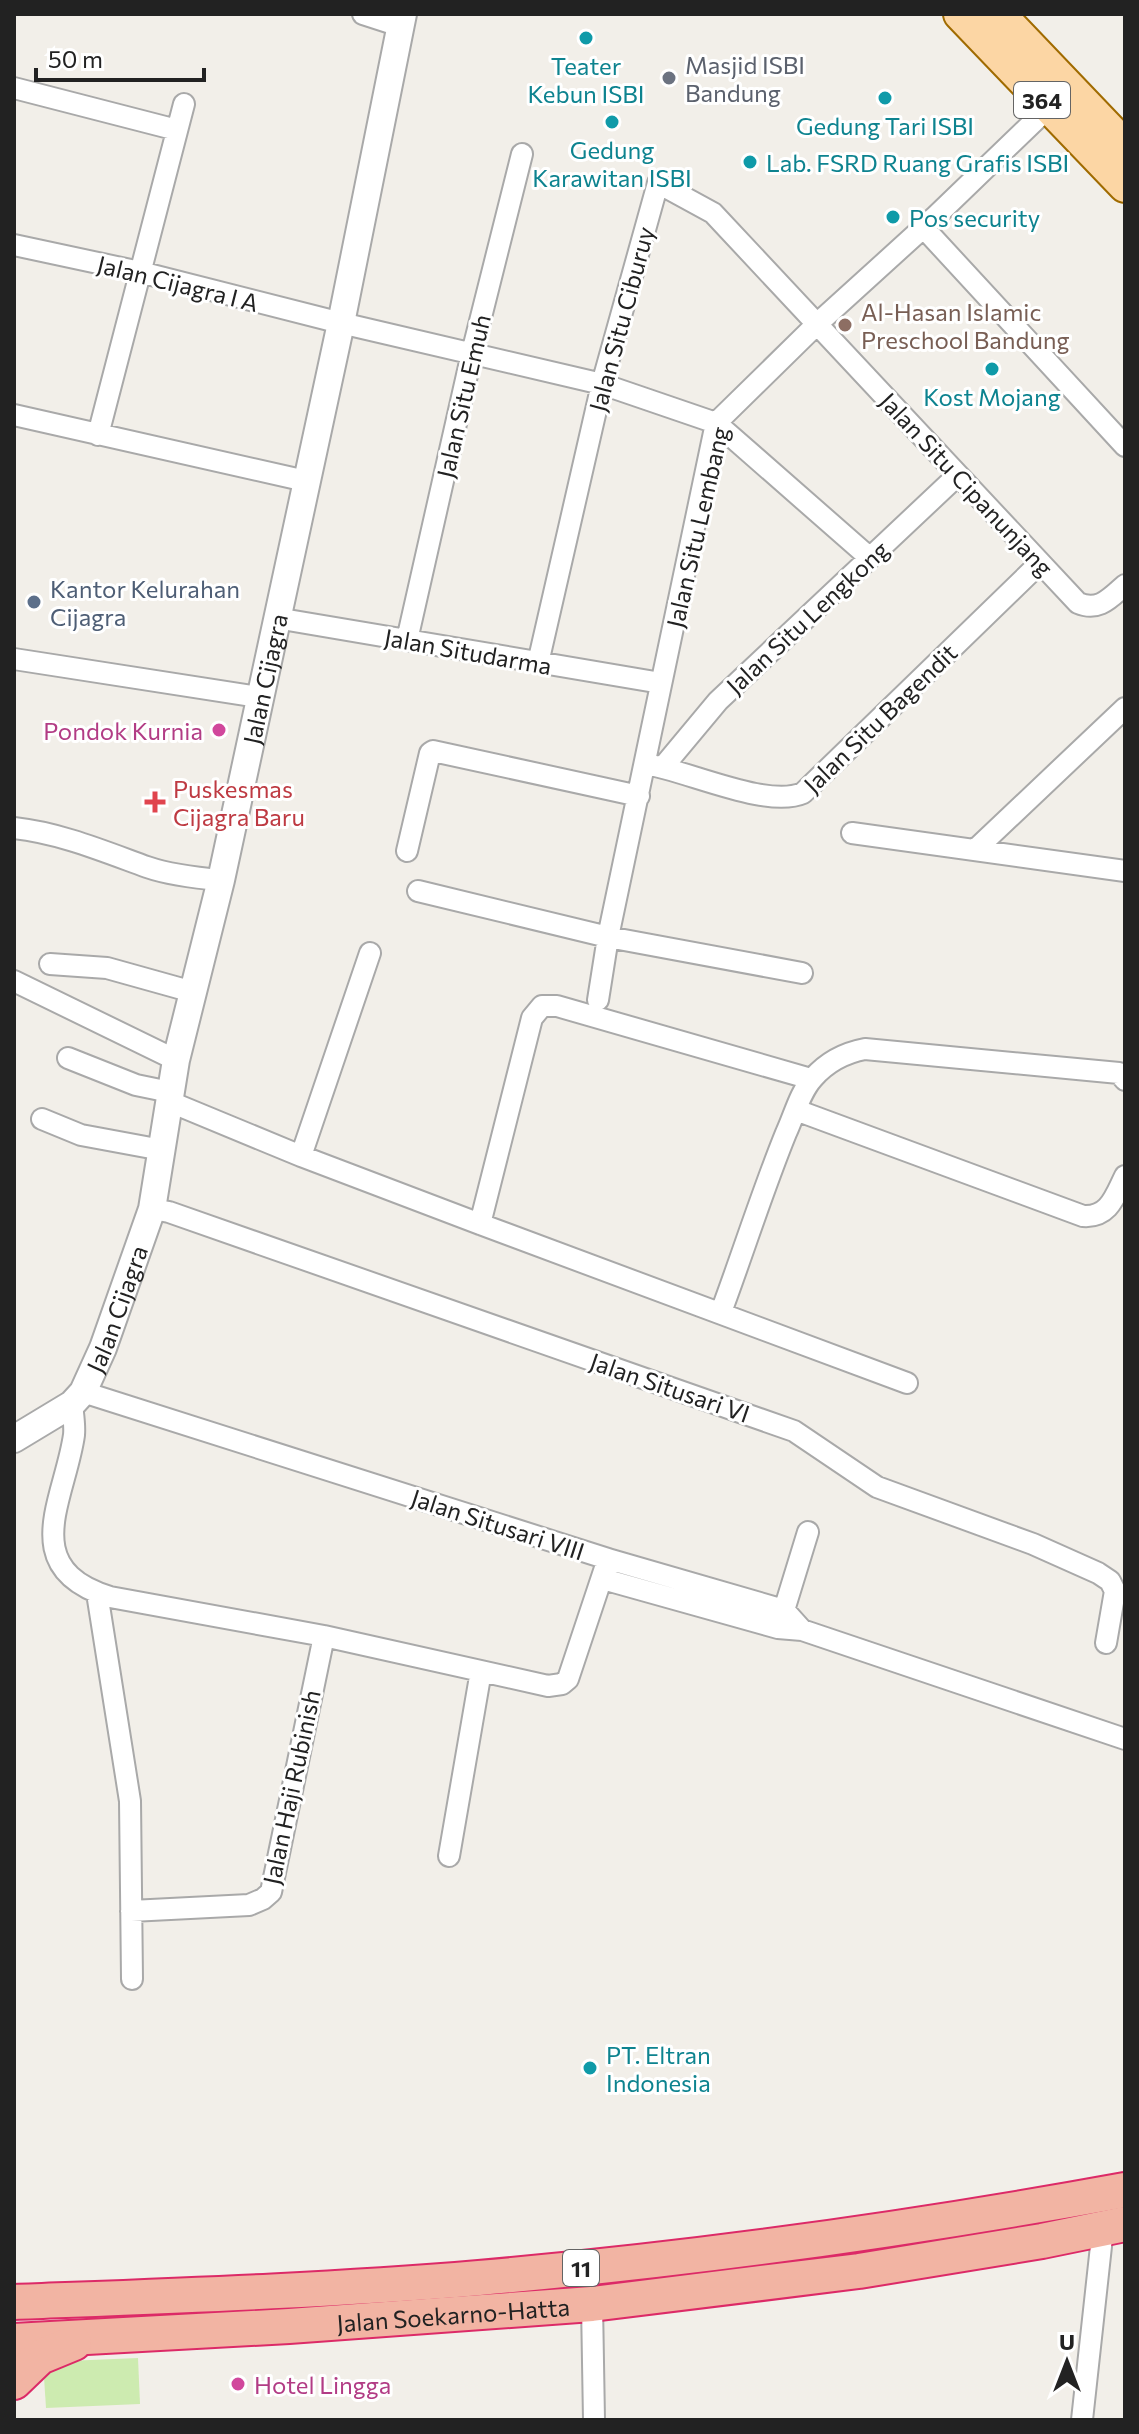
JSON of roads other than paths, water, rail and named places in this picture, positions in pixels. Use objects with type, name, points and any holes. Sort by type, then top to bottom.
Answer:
[{"type":"highway","name":"Jalan Soekarno-Hatta","points":[[14,2302],[308,2289],[508,2275],[876,2232],[1125,2190]]},
{"type":"highway","name":"Jalan Soekarno-Hatta","points":[[14,2341],[430,2317],[592,2304],[859,2271],[1114,2226]]},
{"type":"highway","points":[[14,2382],[40,2357],[90,2338]]},
{"type":"main road","name":"364","points":[[960,14],[1125,186]]},
{"type":"main road","name":"364","points":[[999,14],[1125,146]]},
{"type":"street","points":[[363,14],[402,20]]},
{"type":"street","name":"Jalan Cijagra","points":[[77,1398],[103,1348],[152,1209],[176,1060],[221,880],[341,323],[402,20]]},
{"type":"street","points":[[14,88],[177,130]]},
{"type":"street","points":[[98,435],[184,104]]},
{"type":"street","name":"Jalan Situ Lembang","points":[[598,1000],[608,937],[639,796],[654,765],[661,683],[716,423],[1049,107]]},
{"type":"street","name":"Jalan Situ Emuh","points":[[407,640],[472,353],[522,154]]},
{"type":"street","name":"Jalan Situ Ciburuy","points":[[538,663],[602,384],[658,183],[713,213],[817,324]]},
{"type":"street","points":[[923,227],[1125,446]]},
{"type":"street","name":"Jalan Cijagra I A","points":[[14,245],[140,272],[602,384],[716,423]]},
{"type":"street","name":"Jalan Situ Cipanunjang","points":[[817,324],[1078,603],[1087,607],[1100,606],[1125,585]]},
{"type":"street","points":[[14,415],[306,481]]},
{"type":"street","points":[[716,423],[870,558]]},
{"type":"street","name":"Jalan Situ Lengkong","points":[[654,765],[958,475]]},
{"type":"street","name":"Jalan Situ Bagendit","points":[[654,765],[753,794],[794,797],[803,793],[1040,563]]},
{"type":"street","name":"Jalan Situdarma","points":[[276,618],[661,683]]},
{"type":"street","points":[[14,659],[259,697]]},
{"type":"street","points":[[975,850],[1125,708]]},
{"type":"street","points":[[407,851],[430,753],[433,751],[639,796]]},
{"type":"street","points":[[14,828],[81,843],[149,867],[221,880]]},
{"type":"street","points":[[852,833],[1125,871]]},
{"type":"street","points":[[418,891],[608,937],[802,973]]},
{"type":"street","points":[[301,1156],[370,953]]},
{"type":"street","points":[[50,964],[107,968],[193,992]]},
{"type":"street","points":[[14,981],[176,1060]]},
{"type":"street","points":[[480,1224],[532,1018],[542,1006],[557,1006],[811,1079]]},
{"type":"street","points":[[721,1312],[796,1110],[811,1079],[832,1060],[865,1049],[1119,1073],[1125,1080]]},
{"type":"street","points":[[68,1058],[169,1097],[301,1156],[907,1383]]},
{"type":"street","points":[[796,1110],[1083,1216],[1104,1212],[1125,1176]]},
{"type":"street","points":[[42,1119],[81,1135],[162,1150]]},
{"type":"street","name":"Jalan Situsari VI","points":[[152,1209],[169,1212],[794,1431],[877,1487],[1033,1544],[1110,1581],[1115,1591],[1106,1643]]},
{"type":"street","points":[[14,1439],[77,1398]]},
{"type":"street","points":[[77,1398],[74,1433],[52,1528],[59,1561],[68,1573],[97,1593],[130,1801],[132,1979]]},
{"type":"street","name":"Jalan Situsari VIII","points":[[77,1398],[606,1569],[568,1679],[562,1684],[548,1686],[324,1636],[97,1593]]},
{"type":"street","points":[[781,1619],[808,1532]]},
{"type":"street","points":[[606,1569],[781,1619],[802,1630],[1125,1739]]},
{"type":"street","name":"Jalan Haji Rubinish","points":[[131,1911],[249,1905],[271,1892],[324,1636]]},
{"type":"street","points":[[449,1856],[481,1671]]},
{"type":"street","points":[[1082,2420],[1114,2226]]},
{"type":"street","points":[[592,2304],[594,2420]]},
{"type":"place","name":"Teater Kebun ISBI","points":[[586,38]]},
{"type":"place","name":"Masjid ISBI Bandung","points":[[669,78]]},
{"type":"place","name":"Gedung Tari ISBI","points":[[885,98]]},
{"type":"place","name":"Gedung Karawitan ISBI","points":[[612,122]]},
{"type":"place","name":"Lab. FSRD Ruang Grafis ISBI","points":[[750,162]]},
{"type":"place","name":"Pos security","points":[[893,217]]},
{"type":"place","name":"Al-Hasan Islamic Preschool Bandung","points":[[845,325]]},
{"type":"place","name":"Kost Mojang","points":[[992,369]]},
{"type":"place","name":"Kantor Kelurahan Cijagra","points":[[34,602]]},
{"type":"place","name":"Pondok Kurnia","points":[[219,730]]},
{"type":"place","name":"Puskesmas Cijagra Baru","points":[[155,802]]},
{"type":"place","name":"PT. Eltran Indonesia","points":[[590,2068]]},
{"type":"place","name":"Hotel Lingga","points":[[238,2384]]}]
